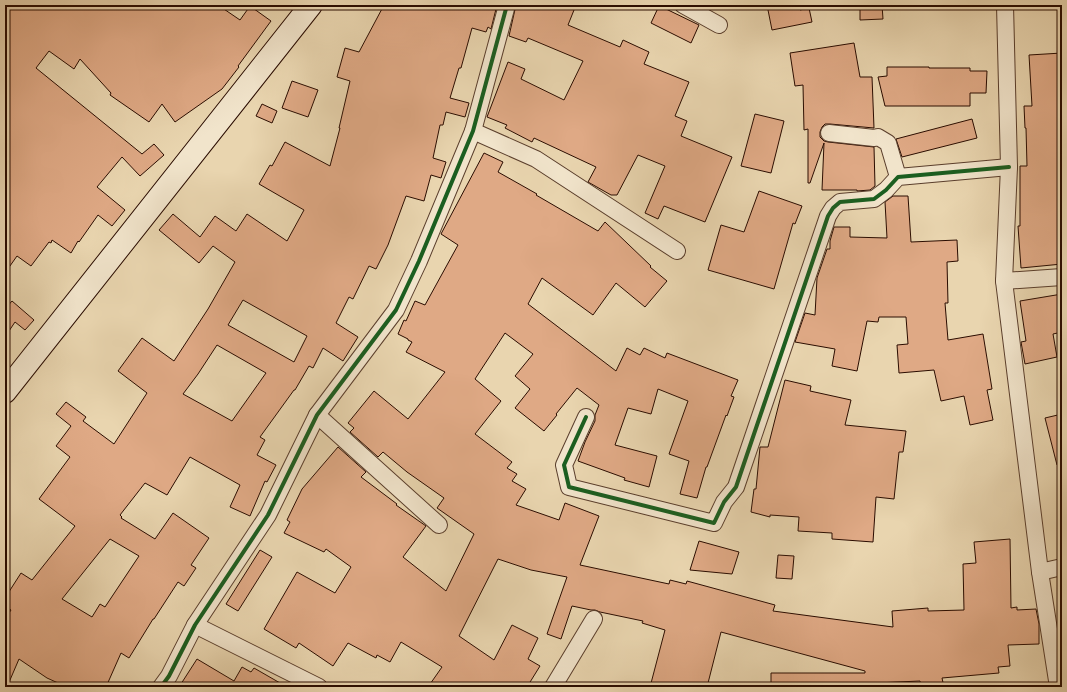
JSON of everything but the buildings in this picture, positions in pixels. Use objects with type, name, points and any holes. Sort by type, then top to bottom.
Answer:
[{"type":"street","points":[[5,392],[311,5]]},
{"type":"street","points":[[161,687],[169,676],[195,625],[268,515],[317,415],[396,310],[419,261],[473,131],[507,5]]},
{"type":"street","points":[[683,5],[719,26]]},
{"type":"street","points":[[1004,5],[1009,167],[1004,281],[1040,572],[1058,687]]},
{"type":"street","points":[[473,131],[536,159],[677,251]]},
{"type":"street","points":[[829,133],[874,138],[878,137],[888,143],[898,177]]},
{"type":"street","points":[[586,417],[564,465],[569,487],[714,523],[724,502],[736,487],[832,208],[840,202],[874,199],[886,190],[898,177],[1009,167]]},
{"type":"street","points":[[1004,281],[1062,277]]},
{"type":"street","points":[[317,415],[440,525]]},
{"type":"street","points":[[1040,572],[1062,567]]},
{"type":"street","points":[[553,687],[594,619]]},
{"type":"street","points":[[195,625],[319,687]]},
{"type":"cycle path","points":[[161,687],[169,676],[195,625],[268,515],[317,415],[396,310],[419,261],[473,131],[507,5]]},
{"type":"cycle path","points":[[586,417],[564,465],[569,487],[714,523],[724,502],[736,487],[828,216],[833,208],[840,202],[874,199],[886,190],[898,177],[1009,167]]}]
